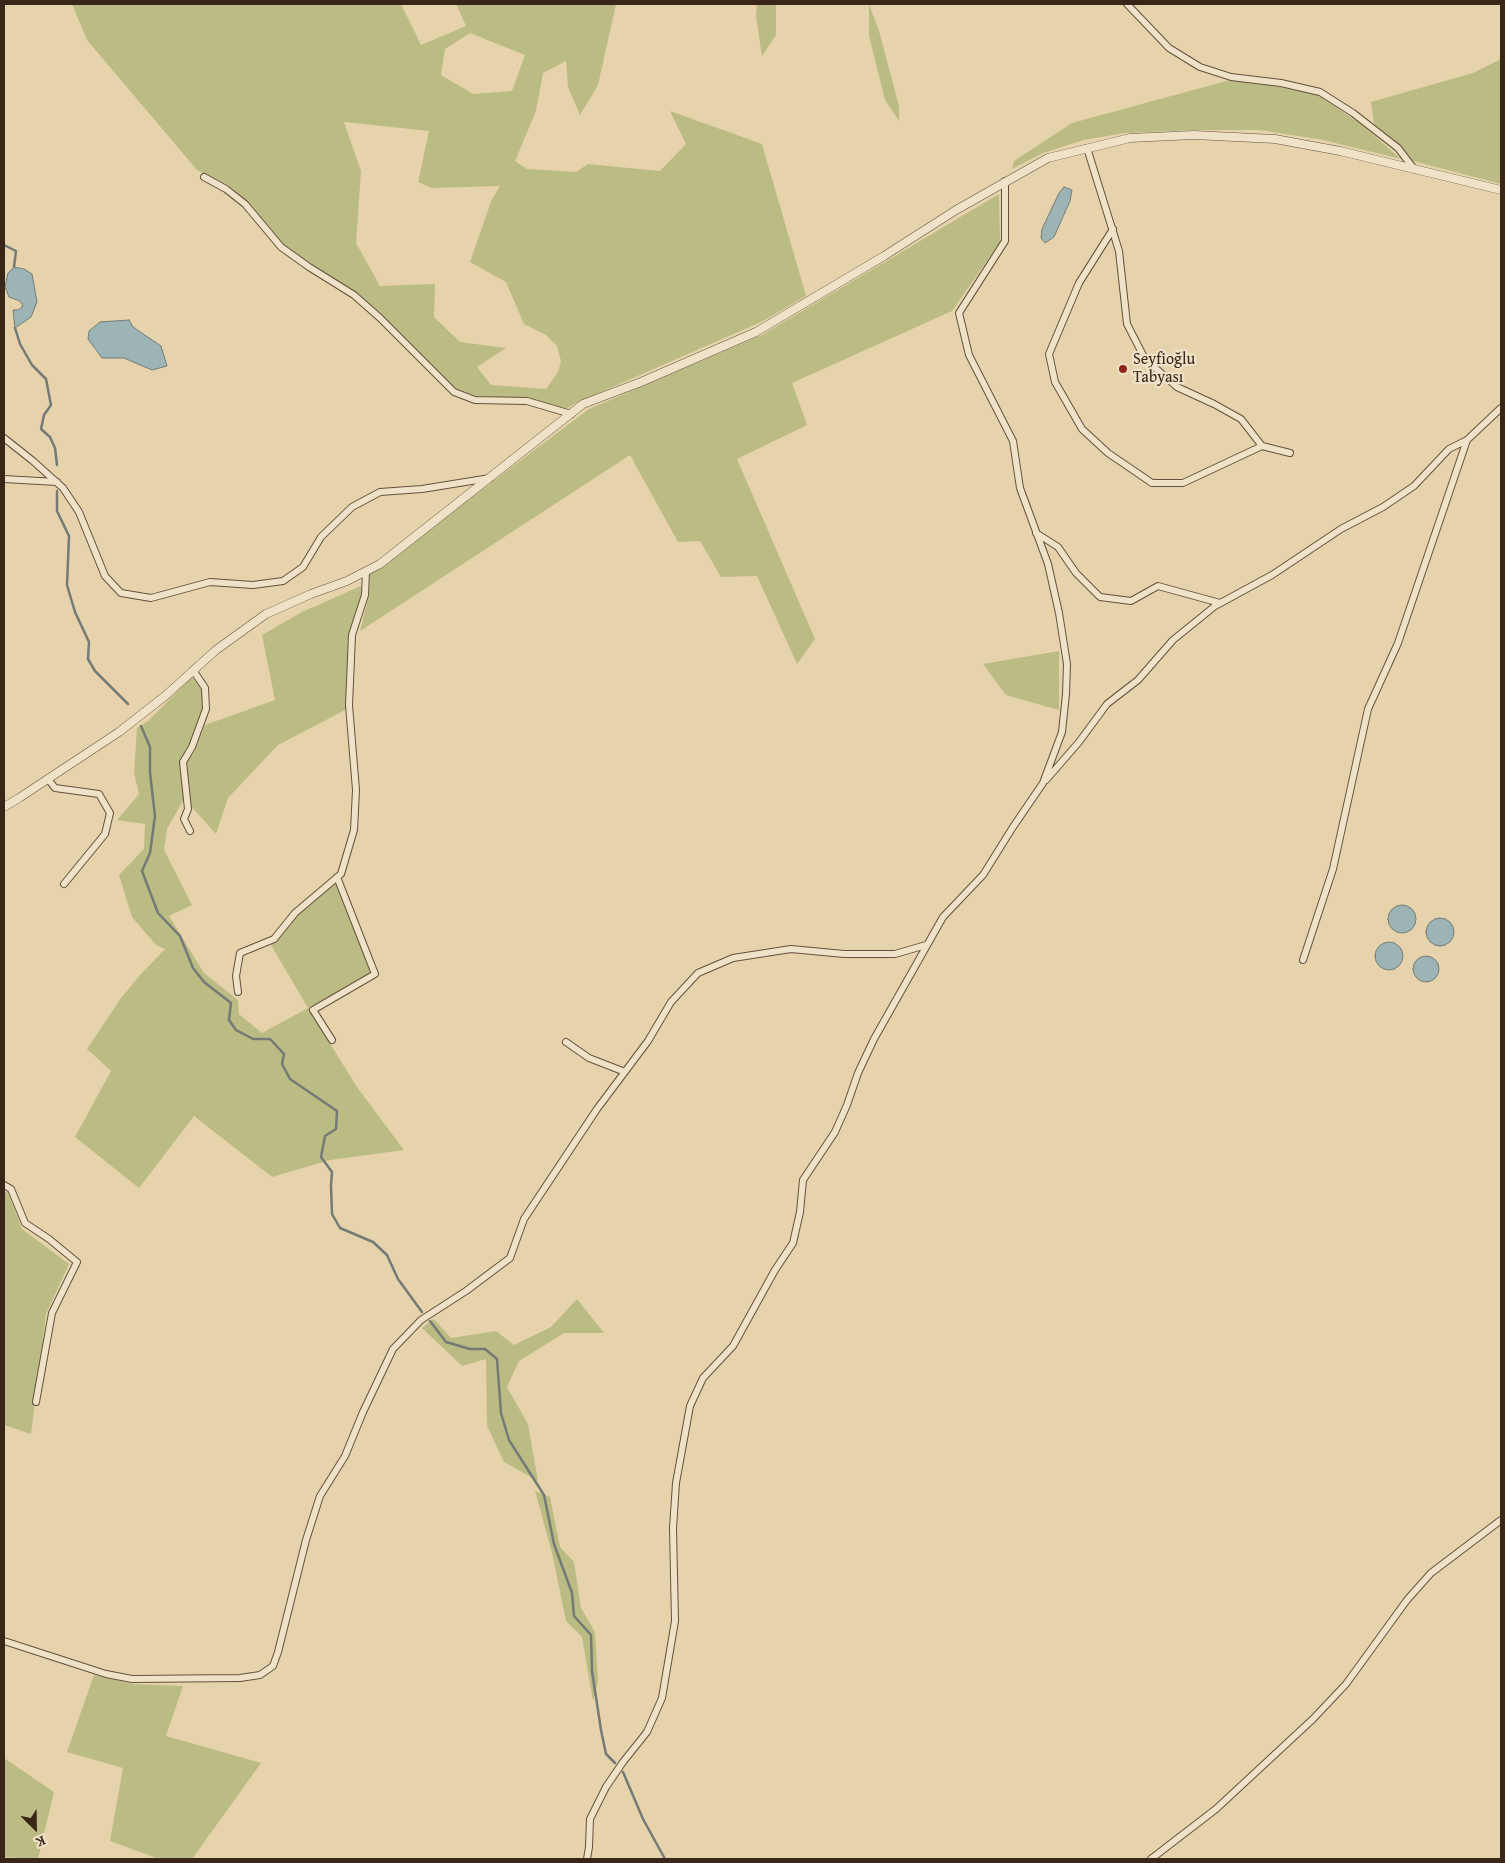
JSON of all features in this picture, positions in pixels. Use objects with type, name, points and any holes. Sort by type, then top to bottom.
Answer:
[{"type":"street","points":[[1127,4],[1169,48],[1200,67],[1231,77],[1320,92],[1353,113],[1398,148],[1414,169]]},
{"type":"street","points":[[4,807],[119,732],[165,696],[216,650],[266,614],[311,594],[347,581],[380,564],[583,404],[641,382],[756,332],[884,256],[956,210],[1048,158],[1130,138],[1194,135],[1275,139],[1340,151],[1501,190]]},
{"type":"street","points":[[1088,148],[1119,251],[1127,324],[1145,359],[1177,387],[1241,419],[1262,446],[1290,453]]},
{"type":"street","points":[[204,177],[226,189],[246,204],[281,247],[354,295],[380,318],[454,392],[475,400],[527,401],[571,414]]},
{"type":"street","points":[[1005,181],[1005,241],[959,313],[969,356],[1013,441],[1020,488],[1048,564],[1059,613],[1067,664],[1066,694],[1062,732],[1043,783]]},
{"type":"street","points":[[1113,230],[1079,283],[1048,354],[1055,382],[1082,429],[1108,453],[1152,483],[1183,483],[1262,446]]},
{"type":"street","points":[[587,1859],[590,1847],[590,1819],[606,1787],[646,1732],[662,1698],[674,1621],[673,1528],[676,1483],[690,1406],[703,1378],[733,1346],[775,1270],[793,1242],[800,1212],[803,1180],[834,1132],[874,1039],[943,917],[983,875],[1043,783],[1079,742],[1107,704],[1138,680],[1173,640],[1220,603],[1272,575],[1340,528],[1383,507],[1414,486],[1448,449],[1467,440],[1501,408]]},
{"type":"street","points":[[4,438],[63,488],[79,512],[105,576],[121,593],[151,598],[210,582],[253,585],[283,581],[303,567],[321,537],[352,506],[380,492],[422,489],[491,478]]},
{"type":"street","points":[[1303,960],[1333,869],[1368,709],[1398,643],[1467,440]]},
{"type":"street","points":[[4,479],[57,482]]},
{"type":"street","points":[[1036,532],[1058,547],[1076,573],[1100,597],[1131,602],[1158,586],[1220,603]]},
{"type":"street","points":[[238,992],[236,976],[240,953],[274,939],[295,913],[341,874],[354,830],[356,790],[349,705],[352,635],[365,595],[366,571]]},
{"type":"street","points":[[190,831],[184,818],[188,809],[183,762],[192,747],[206,709],[204,688],[193,670]]},
{"type":"street","points":[[48,779],[55,788],[99,794],[110,813],[105,834],[64,884]]},
{"type":"street","points":[[332,1040],[313,1010],[375,974],[336,877]]},
{"type":"street","points":[[4,1641],[106,1674],[132,1679],[240,1678],[260,1674],[272,1666],[278,1652],[306,1540],[320,1496],[345,1456],[363,1412],[393,1349],[421,1320],[466,1291],[510,1258],[524,1219],[564,1158],[648,1041],[671,1002],[698,973],[733,958],[791,949],[844,954],[895,954],[926,945]]},
{"type":"street","points":[[566,1042],[589,1058],[625,1072]]},
{"type":"street","points":[[4,1185],[12,1189],[25,1223],[49,1238],[77,1262],[52,1313],[36,1402]]},
{"type":"street","points":[[1151,1859],[1216,1809],[1312,1719],[1346,1684],[1407,1600],[1431,1573],[1501,1520]]},
{"type":"green space","points":[[72,4],[401,4],[421,45],[466,26],[456,4],[616,4],[598,85],[580,115],[568,87],[566,61],[543,73],[536,111],[515,161],[527,169],[576,172],[588,164],[660,171],[686,144],[670,111],[762,144],[806,296],[761,322],[564,410],[527,399],[477,396],[457,389],[440,375],[380,313],[357,294],[284,246],[247,201],[230,186],[197,170],[87,40]],"holes":[[[470,33],[525,55],[512,91],[473,94],[441,75],[445,49]],[[344,122],[429,131],[418,182],[432,188],[500,186],[492,199],[470,262],[506,282],[524,324],[546,335],[557,346],[561,361],[558,372],[546,389],[491,385],[477,367],[506,348],[460,342],[434,317],[435,284],[380,286],[356,243],[361,171]]]},
{"type":"green space","points":[[757,4],[775,4],[776,7],[776,35],[762,56],[756,16]]},
{"type":"green space","points":[[869,4],[879,31],[899,106],[899,121],[885,100],[869,36]]},
{"type":"green space","points":[[1501,59],[1501,184],[1413,161],[1400,145],[1374,124],[1371,102],[1473,73]]},
{"type":"green space","points":[[1230,80],[1280,87],[1318,95],[1362,125],[1401,159],[1323,140],[1260,130],[1193,130],[1124,133],[1084,140],[1043,153],[1012,169],[1014,161],[1072,123]]},
{"type":"green space","points":[[999,194],[1000,242],[952,311],[792,383],[807,425],[737,459],[815,639],[797,664],[757,576],[721,577],[700,541],[678,542],[630,455],[360,631],[369,596],[370,574],[589,409],[762,335]]},
{"type":"green space","points":[[361,586],[362,596],[348,636],[347,709],[278,745],[228,798],[216,834],[189,804],[185,764],[195,751],[205,725],[275,700],[262,635],[302,612]]},
{"type":"green space","points":[[1059,651],[1059,710],[1006,695],[983,664]]},
{"type":"green space","points":[[192,677],[202,690],[203,710],[189,745],[180,760],[184,799],[167,829],[164,850],[192,905],[169,916],[204,973],[238,1000],[239,1014],[262,1033],[308,1008],[357,1087],[404,1150],[330,1160],[272,1177],[194,1116],[139,1188],[75,1137],[111,1071],[87,1049],[121,998],[165,949],[156,945],[132,917],[119,875],[144,849],[145,824],[117,820],[139,794],[134,773],[137,728],[148,721]]},
{"type":"green space","points":[[335,882],[372,973],[308,1008],[271,945],[295,916]]},
{"type":"green space","points":[[4,1191],[8,1193],[22,1229],[69,1264],[46,1314],[31,1434],[4,1425]]},
{"type":"green space","points":[[577,1299],[604,1333],[564,1333],[519,1361],[507,1387],[528,1424],[538,1481],[504,1462],[487,1426],[486,1359],[462,1366],[422,1328],[434,1319],[451,1338],[496,1331],[514,1345],[551,1327]]},
{"type":"green space","points":[[535,1491],[550,1497],[560,1547],[574,1562],[581,1608],[595,1632],[598,1681],[593,1701],[582,1637],[566,1621],[552,1553]]},
{"type":"green space","points":[[94,1675],[133,1684],[183,1686],[166,1736],[261,1763],[192,1859],[159,1859],[110,1841],[123,1768],[67,1752]]},
{"type":"green space","points":[[4,1758],[54,1792],[38,1859],[4,1857]]},
{"type":"water","points":[[1064,187],[1072,190],[1070,201],[1054,237],[1045,243],[1041,238],[1042,229],[1059,193]]},
{"type":"water","points":[[14,267],[24,269],[32,274],[37,302],[31,317],[15,328],[13,310],[18,310],[23,306],[20,301],[9,297],[5,287],[8,273]]},
{"type":"water","points":[[129,320],[133,327],[161,346],[167,366],[152,370],[124,358],[102,358],[88,339],[89,331],[100,322]]},
{"type":"water","points":[[1402,905],[1412,909],[1416,919],[1412,929],[1402,933],[1392,929],[1388,919],[1392,909]]},
{"type":"water","points":[[1440,918],[1450,922],[1454,932],[1450,942],[1440,946],[1430,942],[1426,932],[1430,922]]},
{"type":"water","points":[[1389,942],[1399,946],[1403,956],[1399,966],[1389,970],[1379,966],[1375,956],[1379,946]]},
{"type":"water","points":[[1426,956],[1435,960],[1439,969],[1435,978],[1426,982],[1417,978],[1413,969],[1417,960]]},
{"type":"waterway","points":[[4,245],[16,251],[14,267]]},
{"type":"waterway","points":[[15,328],[20,344],[32,365],[46,379],[51,405],[44,415],[41,429],[50,437],[55,448],[57,465]]},
{"type":"waterway","points":[[57,491],[57,511],[69,536],[67,585],[75,612],[89,642],[88,659],[95,671],[128,704]]},
{"type":"waterway","points":[[141,726],[150,747],[150,773],[155,816],[150,853],[142,871],[158,913],[180,936],[193,968],[204,982],[231,1003],[229,1020],[236,1030],[253,1039],[270,1039],[284,1054],[282,1064],[290,1079],[337,1111],[336,1129],[325,1136],[321,1157],[332,1172],[332,1214],[340,1228],[373,1242],[387,1255],[398,1279],[422,1312]]},
{"type":"waterway","points":[[430,1321],[446,1342],[470,1349],[485,1349],[497,1359],[501,1413],[509,1440],[544,1495],[554,1544],[572,1593],[574,1616],[591,1635],[592,1671],[601,1730],[606,1754],[615,1763]]},
{"type":"waterway","points":[[623,1772],[643,1819],[665,1859]]},
{"type":"place","name":"Seyfioğlu Tabyası","points":[[1123,369]]}]
